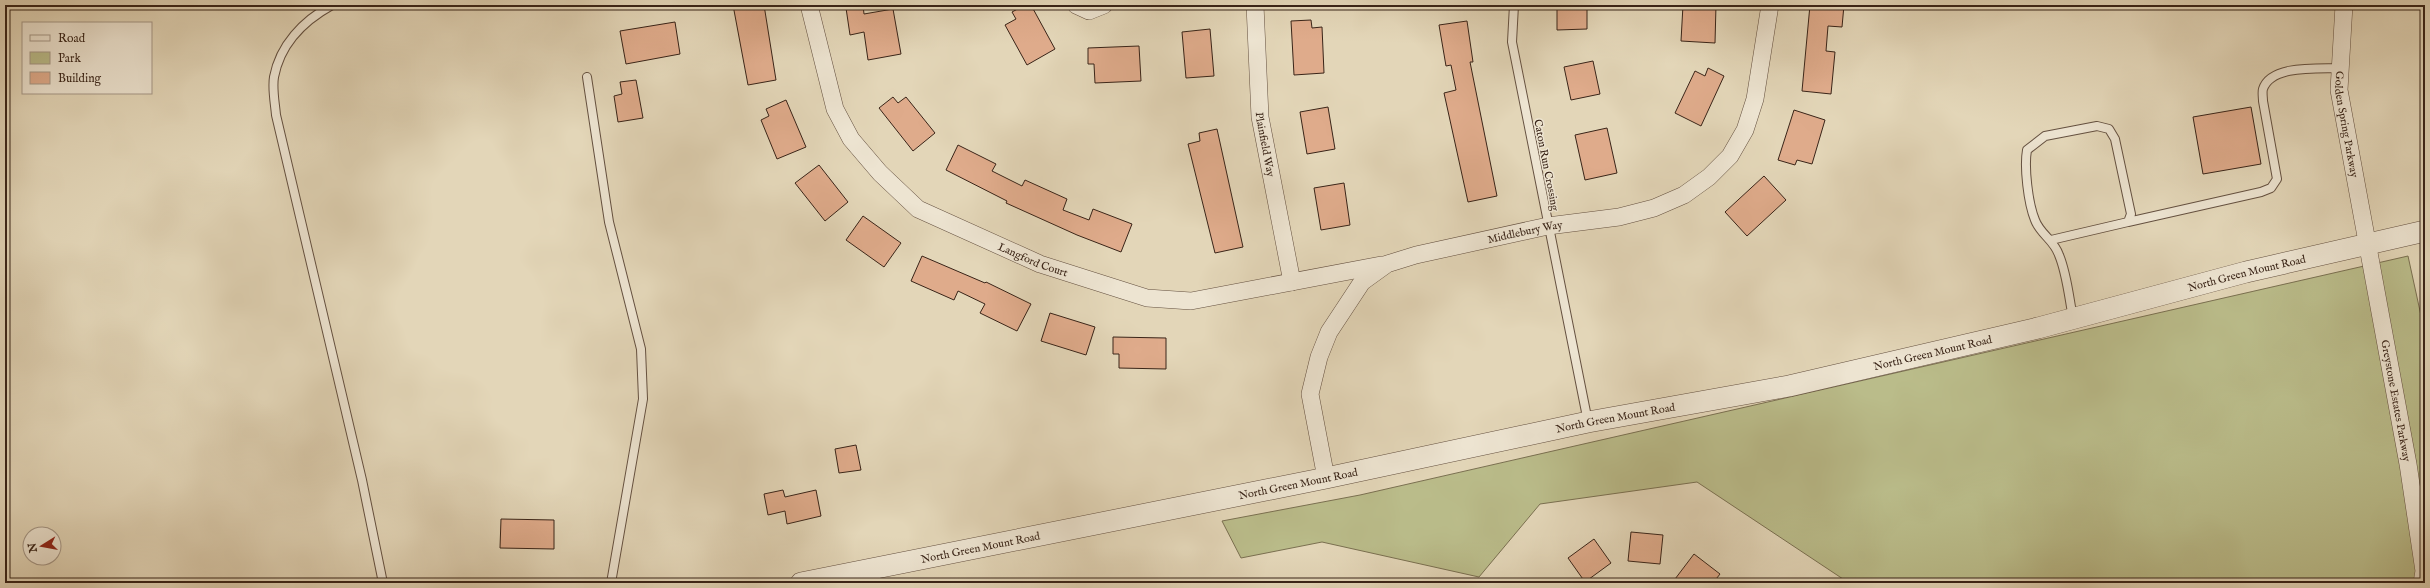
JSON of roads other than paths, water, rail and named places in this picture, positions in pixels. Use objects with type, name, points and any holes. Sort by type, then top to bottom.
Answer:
[{"type":"street","name":"Langford Court","points":[[810,5],[836,109],[851,139],[880,174],[918,210],[1040,264],[1147,298],[1191,301],[1387,264]]},
{"type":"street","points":[[1076,5],[1089,11],[1104,5]]},
{"type":"street","name":"Plainfield Way","points":[[1256,5],[1260,117],[1292,282]]},
{"type":"street","name":"Middlebury Way","points":[[1326,478],[1310,394],[1319,357],[1329,332],[1362,282],[1387,264],[1416,255],[1548,226],[1619,217],[1654,208],[1684,195],[1709,177],[1730,156],[1745,130],[1755,99],[1770,5]]},
{"type":"street","name":"Golden Spring Parkway","points":[[2344,5],[2339,90],[2368,243]]},
{"type":"street","name":"North Green Mount Road","points":[[807,583],[1326,478],[1588,422],[1790,386],[2073,319],[2246,272],[2425,231]]},
{"type":"street","name":"Greystone Estates Parkway","points":[[2368,243],[2408,464],[2424,575]]},
{"type":"lane","points":[[332,5],[320,11],[296,32],[281,53],[273,79],[276,115],[362,480],[383,583]]},
{"type":"lane","name":"Caton Run Crossing","points":[[1514,5],[1512,42],[1588,422]]},
{"type":"lane","points":[[2051,240],[2261,192],[2271,188],[2277,179],[2263,101],[2263,89],[2270,79],[2281,72],[2340,68]]},
{"type":"lane","points":[[587,77],[609,222],[641,349],[643,399],[611,583]]},
{"type":"lane","points":[[2073,319],[2060,256],[2051,240],[2044,234],[2035,220],[2024,164],[2027,150],[2045,136],[2097,126],[2109,129],[2115,139],[2131,214],[2128,222]]}]
